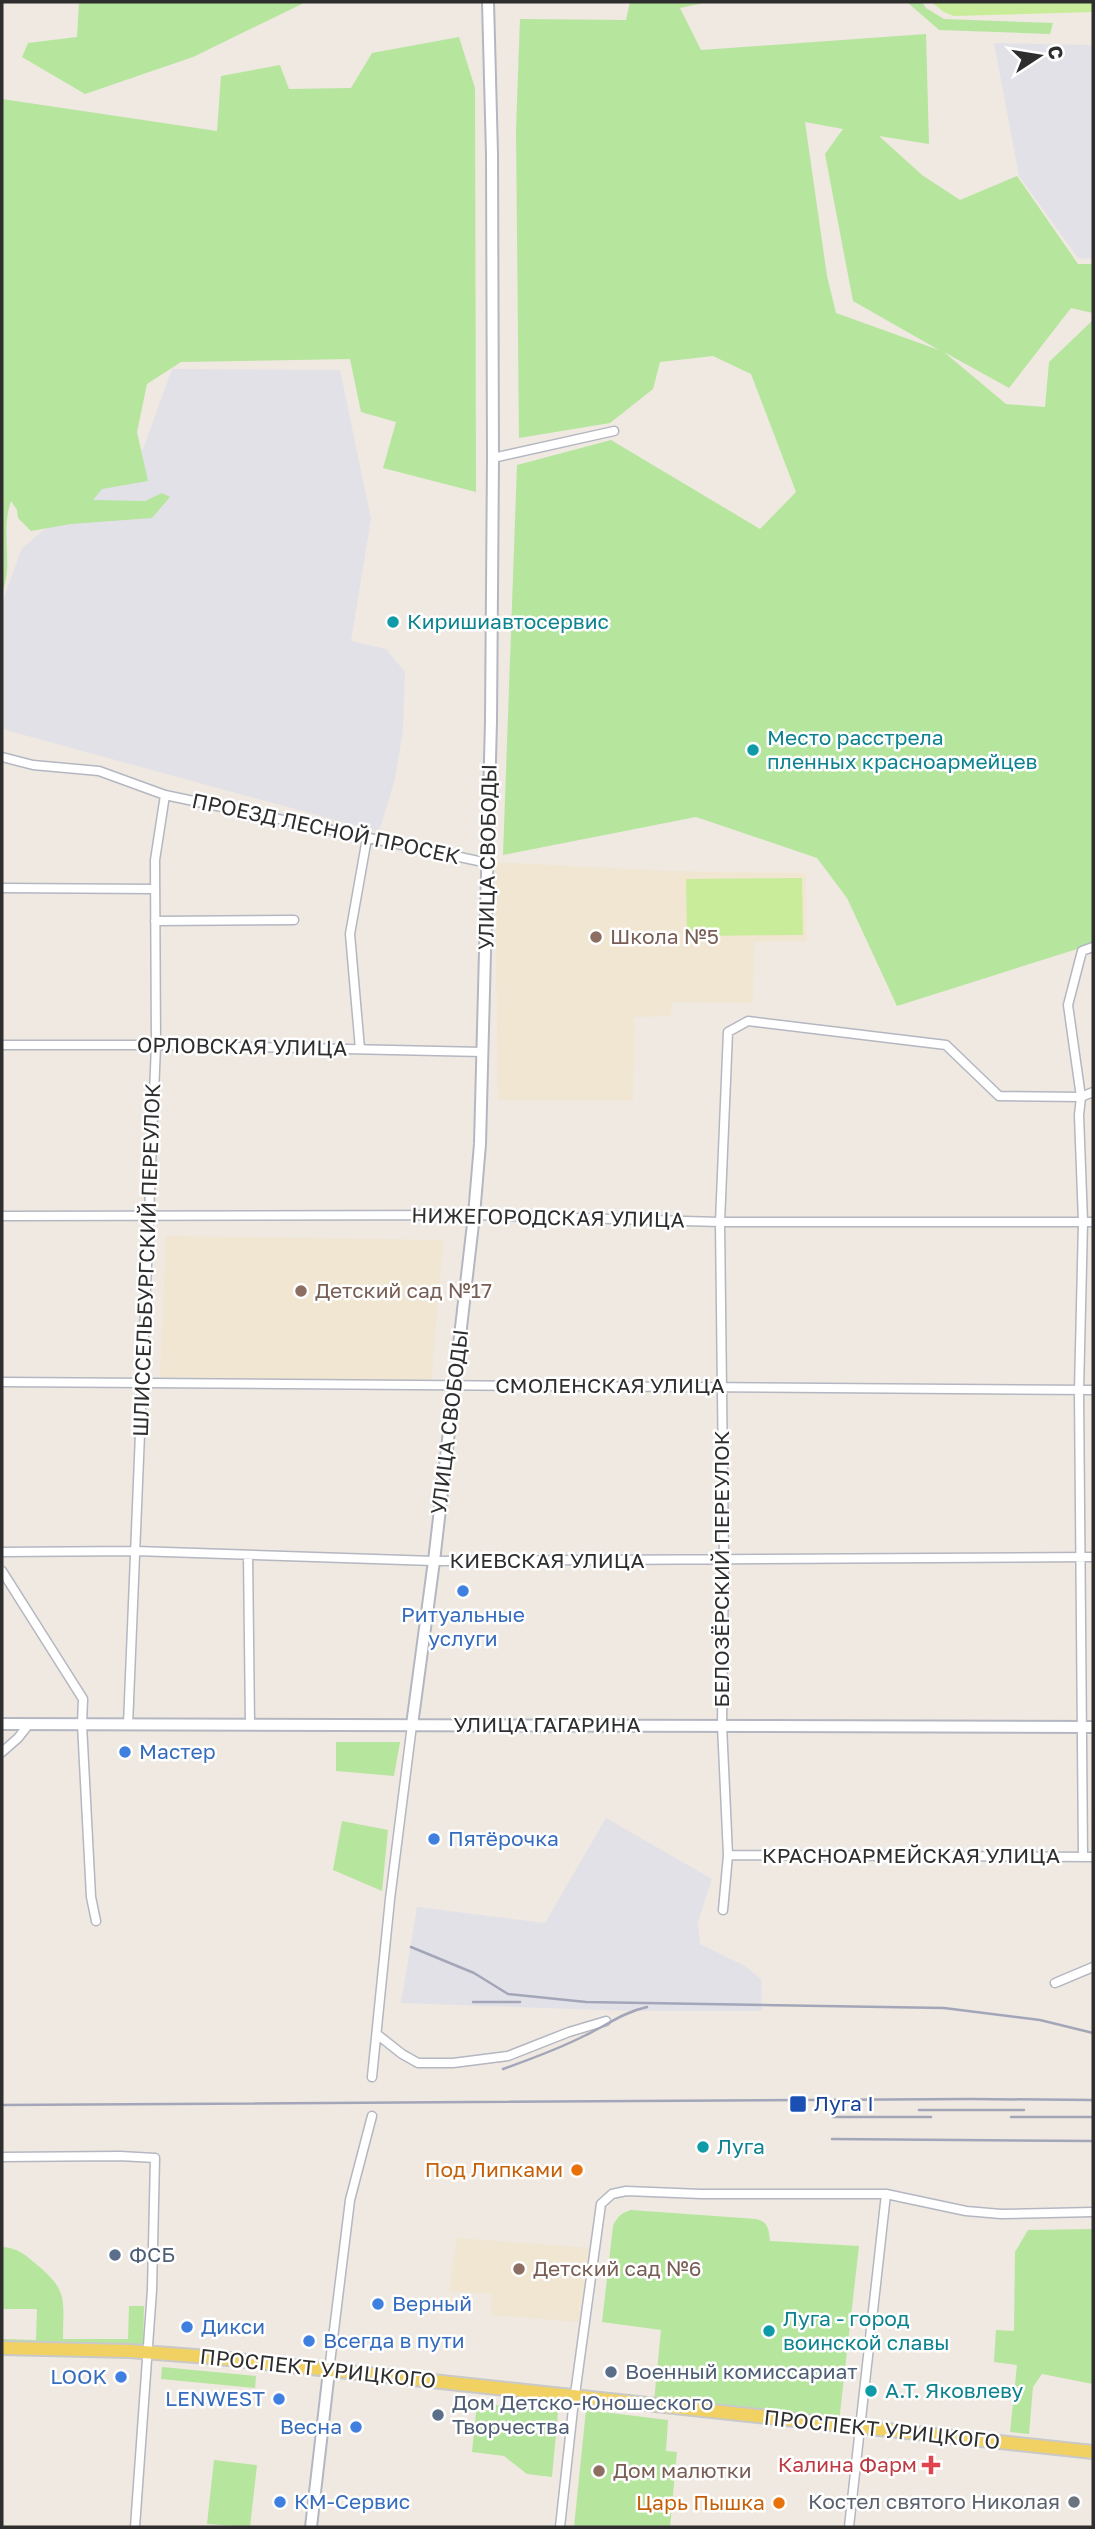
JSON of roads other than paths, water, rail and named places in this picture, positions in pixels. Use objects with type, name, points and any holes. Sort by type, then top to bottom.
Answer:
[{"type":"main road","name":"ПРОСПЕКТ УРИЦКОГО","points":[[2,2348],[147,2352],[1093,2452]]},
{"type":"street","name":"УЛИЦА СВОБОДЫ","points":[[372,2077],[390,1899],[434,1561],[480,1144],[491,721],[494,458],[488,2]]},
{"type":"street","points":[[494,458],[614,431]]},
{"type":"street","name":"ПРОЕЗД ЛЕСНОЙ ПРОСЕК","points":[[2,757],[33,765],[99,772],[165,795],[488,863]]},
{"type":"street","name":"ШЛИССЕЛЬБУРГСКИЙ ПЕРЕУЛОК","points":[[128,1726],[156,1045],[155,859],[165,795]]},
{"type":"street","points":[[360,1049],[351,934],[367,838]]},
{"type":"street","points":[[2,888],[155,889]]},
{"type":"street","points":[[155,921],[294,920]]},
{"type":"street","points":[[1083,1857],[1088,1727],[1081,1557],[1079,1391],[1083,1222],[1079,1115],[1081,1097],[1068,1005],[1082,951],[1093,947]]},
{"type":"street","name":"БЕЛОЗЁРСКИЙ ПЕРЕУЛОК","points":[[723,1910],[728,1855],[722,1725],[724,1560],[720,1222],[728,1032],[748,1021],[946,1045],[999,1096],[1081,1097]]},
{"type":"street","name":"ОРЛОВСКАЯ УЛИЦА","points":[[2,1045],[156,1045],[483,1052]]},
{"type":"street","points":[[1081,1097],[1093,1092]]},
{"type":"street","name":"НИЖЕГОРОДСКАЯ УЛИЦА","points":[[2,1216],[474,1215],[720,1222],[1093,1222]]},
{"type":"street","name":"СМОЛЕНСКАЯ УЛИЦА","points":[[2,1382],[1093,1391]]},
{"type":"street","name":"КИЕВСКАЯ УЛИЦА","points":[[2,1552],[135,1551],[434,1561],[1093,1557]]},
{"type":"street","points":[[248,1555],[250,1725]]},
{"type":"street","points":[[2,1571],[83,1699],[91,1897],[96,1921]]},
{"type":"street","name":"УЛИЦА ГАГАРИНА","points":[[2,1724],[1088,1727]]},
{"type":"street","points":[[2,1752],[29,1724]]},
{"type":"street","name":"КРАСНОАРМЕЙСКАЯ УЛИЦА","points":[[728,1855],[1093,1857]]},
{"type":"street","points":[[1055,1983],[1093,1967]]},
{"type":"street","points":[[378,2035],[418,2063],[453,2063],[508,2056],[606,2021]]},
{"type":"street","points":[[311,2527],[350,2200],[372,2116]]},
{"type":"street","points":[[2,2157],[155,2158],[152,2290],[135,2527]]},
{"type":"street","points":[[560,2527],[601,2204],[612,2194],[626,2191],[701,2194],[886,2194],[966,2211],[1001,2214],[1093,2212]]},
{"type":"street","points":[[849,2527],[886,2194]]},
{"type":"railway","points":[[411,1947],[474,1973],[508,1994],[586,2002],[944,2008],[1040,2020],[1093,2033]]},
{"type":"railway","points":[[473,2002],[520,2002]]},
{"type":"railway","points":[[503,2069],[555,2049],[623,2015],[647,2007]]},
{"type":"railway","points":[[2,2105],[1093,2100]]},
{"type":"railway","points":[[919,2110],[1024,2110]]},
{"type":"railway","points":[[833,2117],[931,2117]]},
{"type":"railway","points":[[1011,2117],[1093,2117]]},
{"type":"railway","points":[[832,2139],[1093,2141]]},
{"type":"place","name":"Киришиавтосервис","points":[[393,622]]},
{"type":"place","name":"Место расстрела пленных красноармейцев","points":[[753,750]]},
{"type":"place","name":"Школа №5","points":[[596,937]]},
{"type":"place","name":"Детский сад №17","points":[[301,1291]]},
{"type":"place","name":"Ритуальные услуги","points":[[463,1591]]},
{"type":"place","name":"Мастер","points":[[125,1752]]},
{"type":"place","name":"Пятёрочка","points":[[434,1839]]},
{"type":"place","name":"Луга I","points":[[798,2104]]},
{"type":"place","name":"Луга","points":[[703,2147]]},
{"type":"place","name":"Под Липками","points":[[577,2170]]},
{"type":"place","name":"ФСБ","points":[[115,2255]]},
{"type":"place","name":"Детский сад №6","points":[[519,2269]]},
{"type":"place","name":"Верный","points":[[378,2304]]},
{"type":"place","name":"Дикси","points":[[187,2327]]},
{"type":"place","name":"Луга - город воинской славы","points":[[769,2331]]},
{"type":"place","name":"Всегда в пути","points":[[309,2341]]},
{"type":"place","name":"Военный комиссариат","points":[[611,2372]]},
{"type":"place","name":"LOOK","points":[[121,2377]]},
{"type":"place","name":"А.Т. Яковлеву","points":[[871,2391]]},
{"type":"place","name":"LENWEST","points":[[279,2399]]},
{"type":"place","name":"Дом Детско-Юношеского Творчества","points":[[438,2415]]},
{"type":"place","name":"Весна","points":[[356,2427]]},
{"type":"place","name":"Калина Фарм","points":[[931,2465]]},
{"type":"place","name":"Дом малютки","points":[[599,2471]]},
{"type":"place","name":"КМ-Сервис","points":[[280,2502]]},
{"type":"place","name":"Костел святого Николая","points":[[1074,2502]]},
{"type":"place","name":"Царь Пышка","points":[[779,2503]]}]
